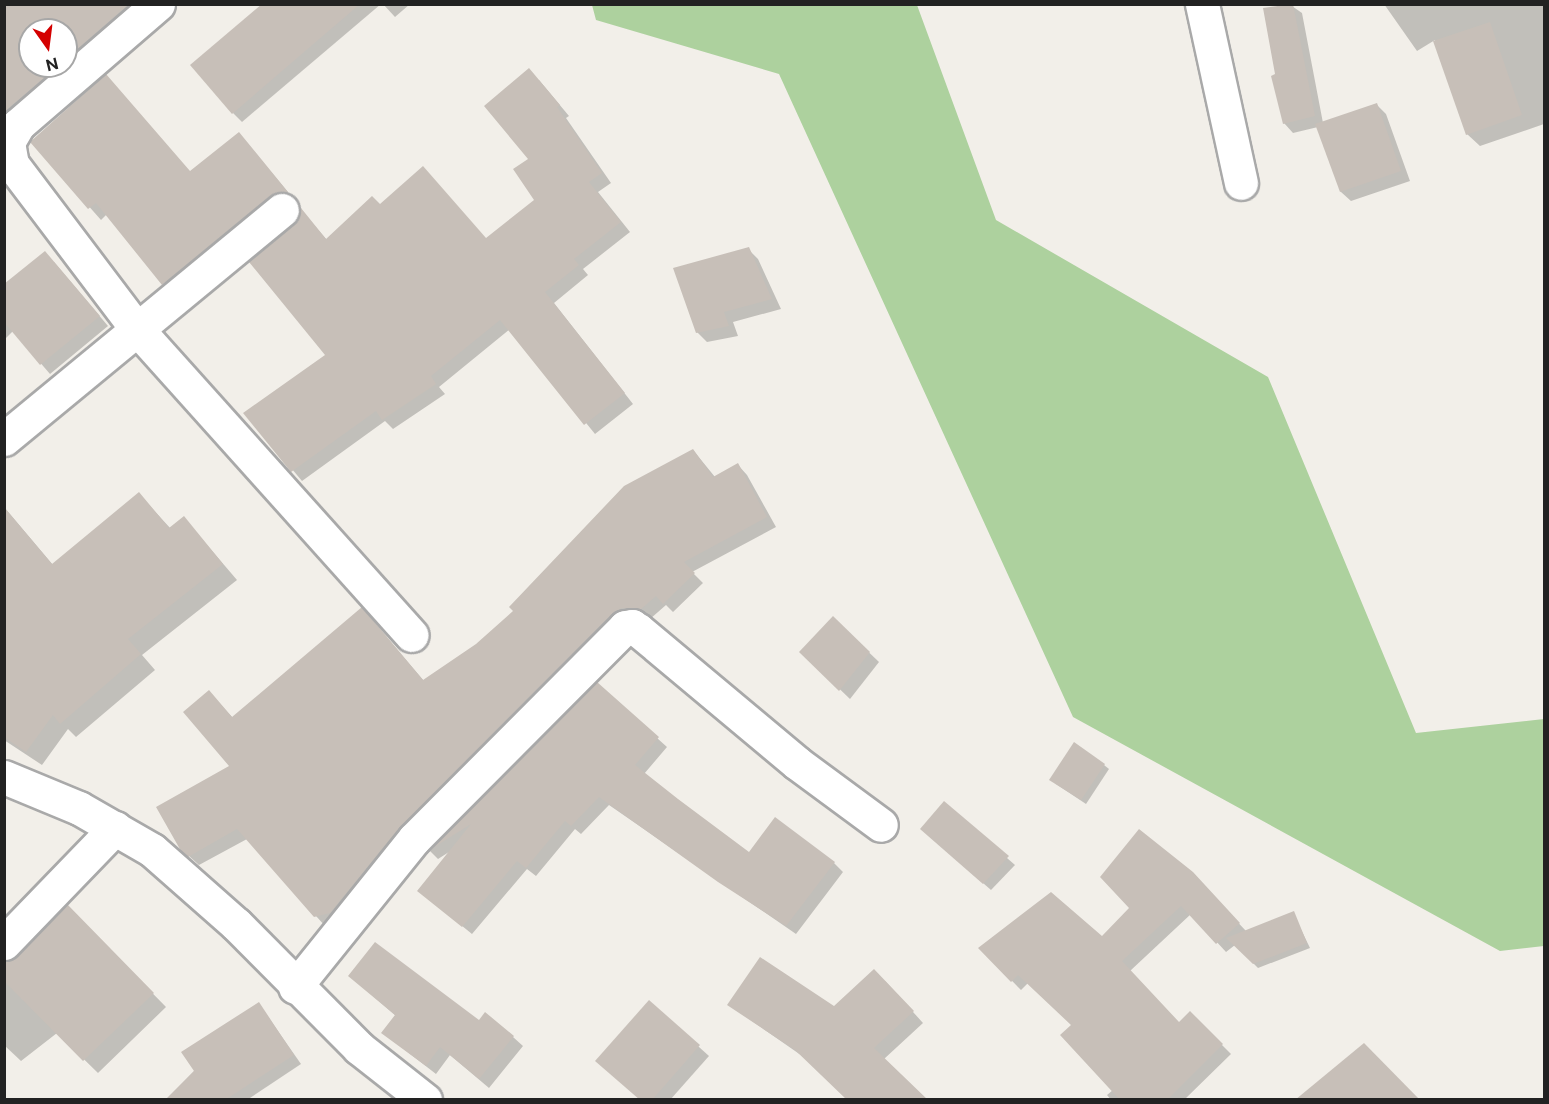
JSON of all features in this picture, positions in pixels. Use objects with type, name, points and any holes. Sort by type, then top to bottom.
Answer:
[{"type":"street","points":[[158,4],[18,125],[8,142],[12,164],[137,329],[411,635]]},
{"type":"street","points":[[1203,5],[1241,183]]},
{"type":"street","points":[[4,439],[282,210]]},
{"type":"street","points":[[295,987],[414,839],[625,627],[632,626],[638,630],[797,763],[880,825]]},
{"type":"street","points":[[4,777],[79,807],[152,850],[194,887],[359,1048],[425,1100]]},
{"type":"street","points":[[4,943],[115,828]]},
{"type":"green space","points":[[592,5],[917,5],[996,220],[1268,377],[1416,733],[1544,719],[1544,946],[1500,951],[1073,717],[779,74],[596,20]]},
{"type":"building","points":[[4,4],[129,4],[78,49],[78,18],[18,18],[18,78],[44,78],[4,112]]},
{"type":"building","points":[[262,4],[360,4],[232,114],[190,65]]},
{"type":"building","points":[[1293,4],[1315,116],[1283,124],[1271,76],[1275,74],[1263,8]]},
{"type":"building","points":[[1490,22],[1522,115],[1466,135],[1433,41]]},
{"type":"building","points":[[529,68],[560,105],[557,107],[602,173],[589,182],[621,222],[574,259],[579,265],[545,292],[625,393],[584,425],[500,320],[431,376],[436,384],[382,420],[376,411],[291,472],[243,413],[325,355],[249,262],[294,224],[301,208],[326,239],[372,196],[380,204],[423,166],[486,238],[534,200],[513,169],[528,159],[484,106]]},
{"type":"building","points":[[106,74],[190,171],[239,132],[288,192],[270,196],[162,285],[96,203],[88,209],[30,142]]},
{"type":"building","points":[[1377,103],[1401,171],[1340,192],[1315,124]]},
{"type":"building","points":[[749,247],[772,299],[724,312],[729,326],[696,333],[673,268]]},
{"type":"building","points":[[45,251],[100,316],[40,365],[4,322],[4,284]]},
{"type":"building","points":[[693,449],[713,477],[738,463],[767,517],[684,562],[695,573],[663,604],[656,596],[640,610],[622,608],[612,614],[401,826],[330,913],[314,917],[237,829],[188,857],[181,851],[156,807],[229,766],[183,712],[209,690],[232,717],[362,607],[423,680],[476,644],[513,611],[509,607],[624,486]]},
{"type":"building","points":[[139,492],[169,528],[184,516],[223,564],[128,639],[141,654],[60,724],[53,715],[26,752],[4,737],[4,507],[52,564]]},
{"type":"building","points":[[833,616],[870,652],[839,691],[799,652]]},
{"type":"building","points":[[597,682],[659,737],[635,765],[678,799],[749,852],[775,817],[835,862],[786,926],[718,882],[599,797],[571,826],[565,821],[526,868],[517,861],[462,927],[417,891],[471,824],[428,851]]},
{"type":"building","points":[[1074,742],[1105,764],[1081,800],[1049,780]]},
{"type":"building","points":[[944,801],[1009,856],[983,884],[920,829]]},
{"type":"building","points":[[1139,829],[1193,872],[1240,923],[1216,944],[1181,906],[1122,961],[1179,1022],[1190,1011],[1223,1044],[1167,1100],[1120,1100],[1060,1035],[1071,1025],[1018,975],[1011,982],[978,948],[1051,892],[1102,936],[1129,908],[1100,877]]},
{"type":"building","points":[[67,904],[154,993],[83,1061],[4,981],[4,961],[17,956]]},
{"type":"building","points":[[1294,911],[1307,943],[1253,964],[1226,938]]},
{"type":"building","points":[[375,942],[479,1020],[485,1012],[514,1036],[479,1079],[440,1047],[426,1066],[381,1033],[395,1015],[348,976]]},
{"type":"building","points":[[760,957],[834,1006],[874,969],[914,1011],[874,1048],[928,1100],[847,1100],[795,1050],[727,1005]]},
{"type":"building","points":[[649,1000],[700,1045],[652,1100],[640,1100],[595,1061]]},
{"type":"building","points":[[259,1002],[294,1055],[225,1100],[165,1100],[194,1071],[181,1052]]},
{"type":"building","points":[[1364,1043],[1420,1100],[1295,1100]]}]
